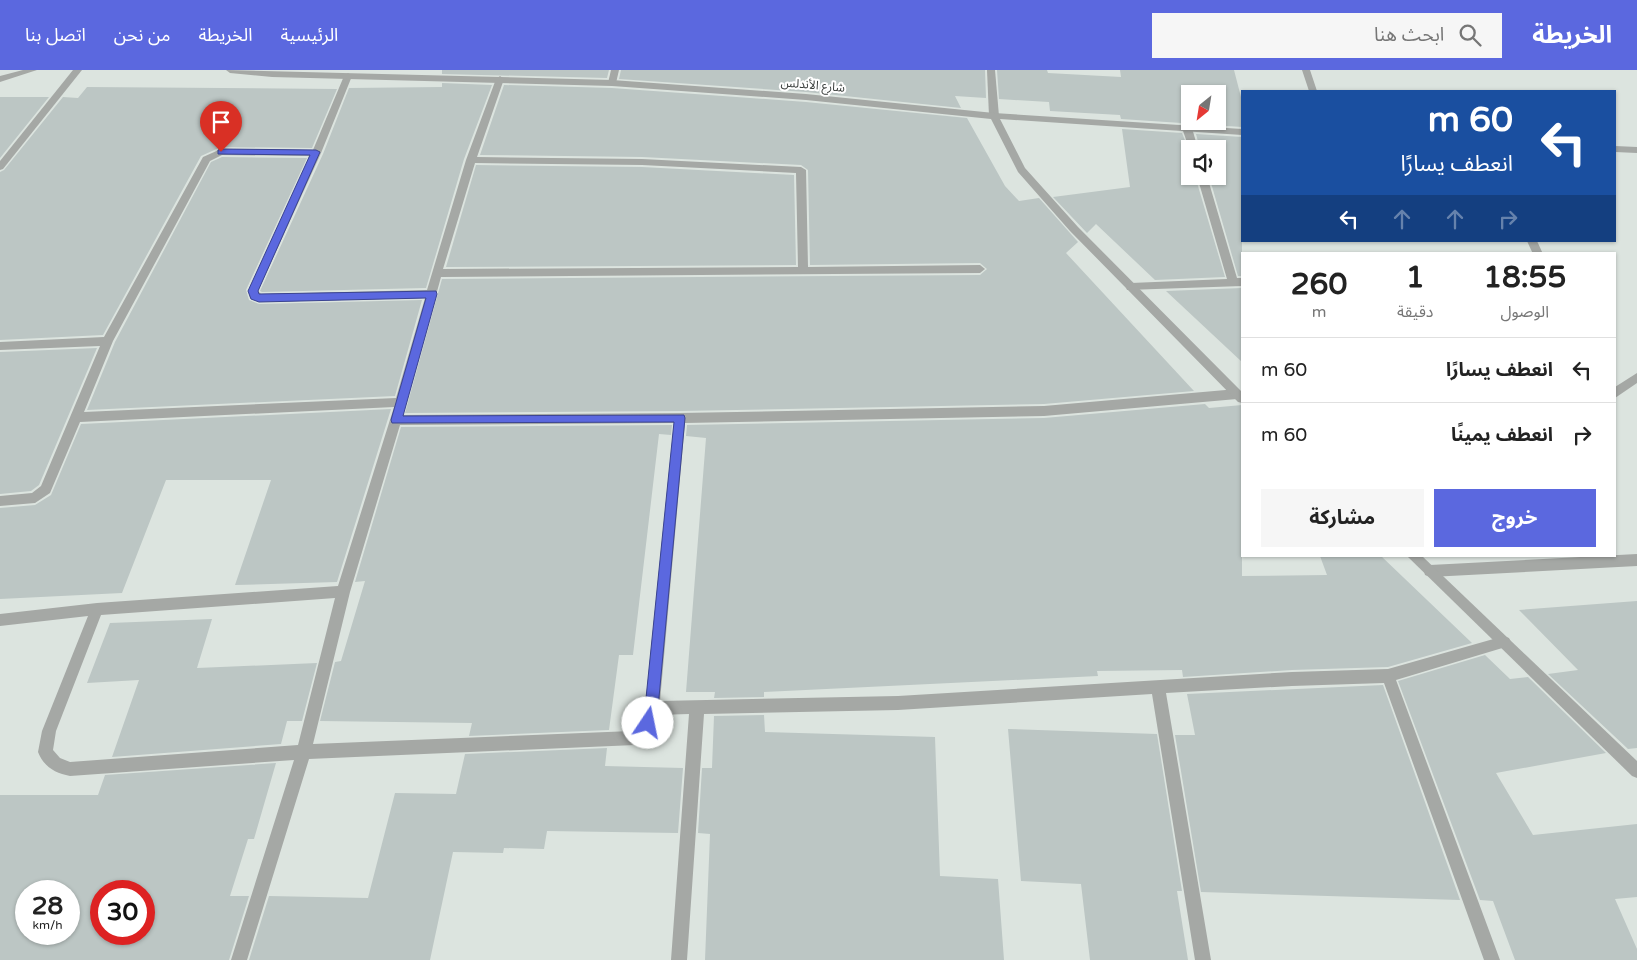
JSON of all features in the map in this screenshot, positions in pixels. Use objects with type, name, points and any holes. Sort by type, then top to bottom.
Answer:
[{"type":"street","points":[[0,79],[33,70]]},
{"type":"street","points":[[0,167],[78,70]]},
{"type":"street","name":"شارع الأندلس","points":[[230,70],[272,74],[612,83],[806,97],[994,116],[1181,128]]},
{"type":"street","points":[[612,83],[615,70]]},
{"type":"street","points":[[991,70],[994,116],[1021,170],[1074,229],[1240,397]]},
{"type":"street","points":[[1306,70],[1313,90]]},
{"type":"street","points":[[348,76],[253,291],[254,295],[259,298],[432,294]]},
{"type":"street","points":[[238,960],[304,752],[343,592],[396,420],[437,273],[471,160],[500,79]]},
{"type":"street","name":"شارع الأندلس","points":[[1214,130],[1241,132]]},
{"type":"street","points":[[1616,149],[1637,150]]},
{"type":"street","points":[[0,501],[34,498],[44,492],[107,341],[206,159],[221,152],[316,152]]},
{"type":"street","points":[[471,160],[642,162],[801,170],[803,270]]},
{"type":"street","points":[[1131,287],[1238,282],[1205,185]]},
{"type":"street","points":[[437,273],[980,269]]},
{"type":"street","points":[[0,346],[107,341]]},
{"type":"street","points":[[1616,392],[1637,377]]},
{"type":"street","points":[[396,420],[680,418],[1044,411],[1240,397]]},
{"type":"street","points":[[76,417],[401,402]]},
{"type":"street","points":[[98,609],[49,731],[45,752],[51,762],[59,767],[70,768],[304,752],[633,738],[639,736],[645,729],[652,708],[680,418]]},
{"type":"street","points":[[1414,557],[1637,770]]},
{"type":"street","points":[[1430,571],[1637,560]]},
{"type":"street","points":[[0,620],[98,609],[343,592]]},
{"type":"street","points":[[652,708],[898,703],[1158,687],[1388,676],[1504,642]]},
{"type":"street","points":[[1388,676],[1492,960]]},
{"type":"street","points":[[1158,687],[1203,960]]},
{"type":"street","points":[[679,960],[697,708]]},
{"type":"building","points":[[442,70],[609,70],[607,78],[442,74]]},
{"type":"building","points":[[621,70],[985,70],[986,98],[955,96],[961,108],[806,92],[619,79]]},
{"type":"building","points":[[997,70],[1047,70],[1048,73],[1121,77],[1120,70],[1234,70],[1241,97],[1241,127],[1226,126],[1226,85],[1181,85],[1181,123],[1121,119],[1120,115],[1050,111],[1049,102],[999,99]]},
{"type":"building","points":[[442,83],[492,85],[464,159],[426,288],[260,291],[323,154],[349,88],[442,87]]},
{"type":"building","points":[[504,85],[612,88],[806,102],[967,118],[1005,186],[1019,201],[1039,198],[1078,242],[1066,253],[1194,391],[1044,404],[680,411],[405,413],[442,279],[980,275],[987,269],[980,263],[810,265],[808,170],[801,165],[642,157],[480,155]]},
{"type":"building","points":[[87,87],[337,89],[312,148],[221,147],[201,156],[103,335],[0,340],[0,172],[4,170],[63,97],[78,98]]},
{"type":"building","points":[[0,97],[49,97],[0,158]]},
{"type":"building","points":[[1122,129],[1182,133],[1185,140],[1181,140],[1181,185],[1198,185],[1225,277],[1155,280],[1096,224],[1087,233],[1053,197],[1130,187]]},
{"type":"building","points":[[1196,134],[1241,137],[1242,252],[1241,276],[1238,276],[1212,185],[1226,185],[1226,140],[1198,140]]},
{"type":"building","points":[[222,157],[307,158],[246,290],[249,300],[259,304],[422,300],[395,396],[87,410],[115,342],[211,162]]},
{"type":"building","points":[[476,165],[642,167],[794,175],[796,265],[446,267]]},
{"type":"building","points":[[1241,288],[1241,361],[1166,291]]},
{"type":"building","points":[[97,348],[39,485],[31,491],[0,494],[0,352]]},
{"type":"building","points":[[1205,404],[1209,408],[1241,405],[1242,576],[1327,575],[1320,557],[1382,557],[1472,643],[1388,667],[1292,670],[1183,677],[1182,670],[1097,671],[1098,676],[764,692],[764,697],[714,698],[715,692],[686,692],[706,438],[686,436],[687,425],[1044,418]]},
{"type":"building","points":[[391,409],[337,582],[235,585],[271,480],[166,480],[122,593],[0,599],[0,508],[35,505],[51,495],[81,424]]},
{"type":"building","points":[[672,425],[671,435],[659,434],[633,655],[619,655],[609,730],[469,736],[472,723],[320,721],[335,662],[341,661],[365,581],[355,582],[401,427]]},
{"type":"building","points":[[1637,601],[1637,748],[1628,749],[1548,674],[1578,670],[1519,610]]},
{"type":"building","points":[[212,619],[197,668],[317,663],[302,721],[287,721],[281,744],[112,757],[139,680],[87,683],[110,623]]},
{"type":"building","points":[[1485,655],[1510,679],[1528,677],[1606,753],[1496,773],[1533,835],[1637,824],[1637,897],[1615,899],[1637,949],[1637,960],[1515,960],[1493,901],[1480,900],[1398,681]]},
{"type":"building","points":[[1383,685],[1460,900],[1201,892],[1175,735],[1195,735],[1187,694]]},
{"type":"building","points":[[764,715],[765,732],[935,737],[940,876],[998,879],[1004,960],[705,960],[710,834],[698,833],[702,768],[712,768],[714,716]]},
{"type":"building","points":[[1008,729],[1157,734],[1182,891],[1177,891],[1188,960],[1090,960],[1081,884],[1021,881]]},
{"type":"building","points":[[607,748],[605,766],[683,768],[678,833],[547,831],[544,849],[504,848],[503,853],[453,852],[430,960],[249,960],[269,896],[368,898],[395,793],[456,794],[465,754]]},
{"type":"building","points":[[276,763],[254,839],[248,839],[230,896],[249,896],[229,960],[0,960],[0,795],[98,795],[105,775]]},
{"type":"route","points":[[221,152],[316,152],[253,291],[255,296],[259,298],[432,294],[396,420],[680,418],[652,708],[648,723]]}]
